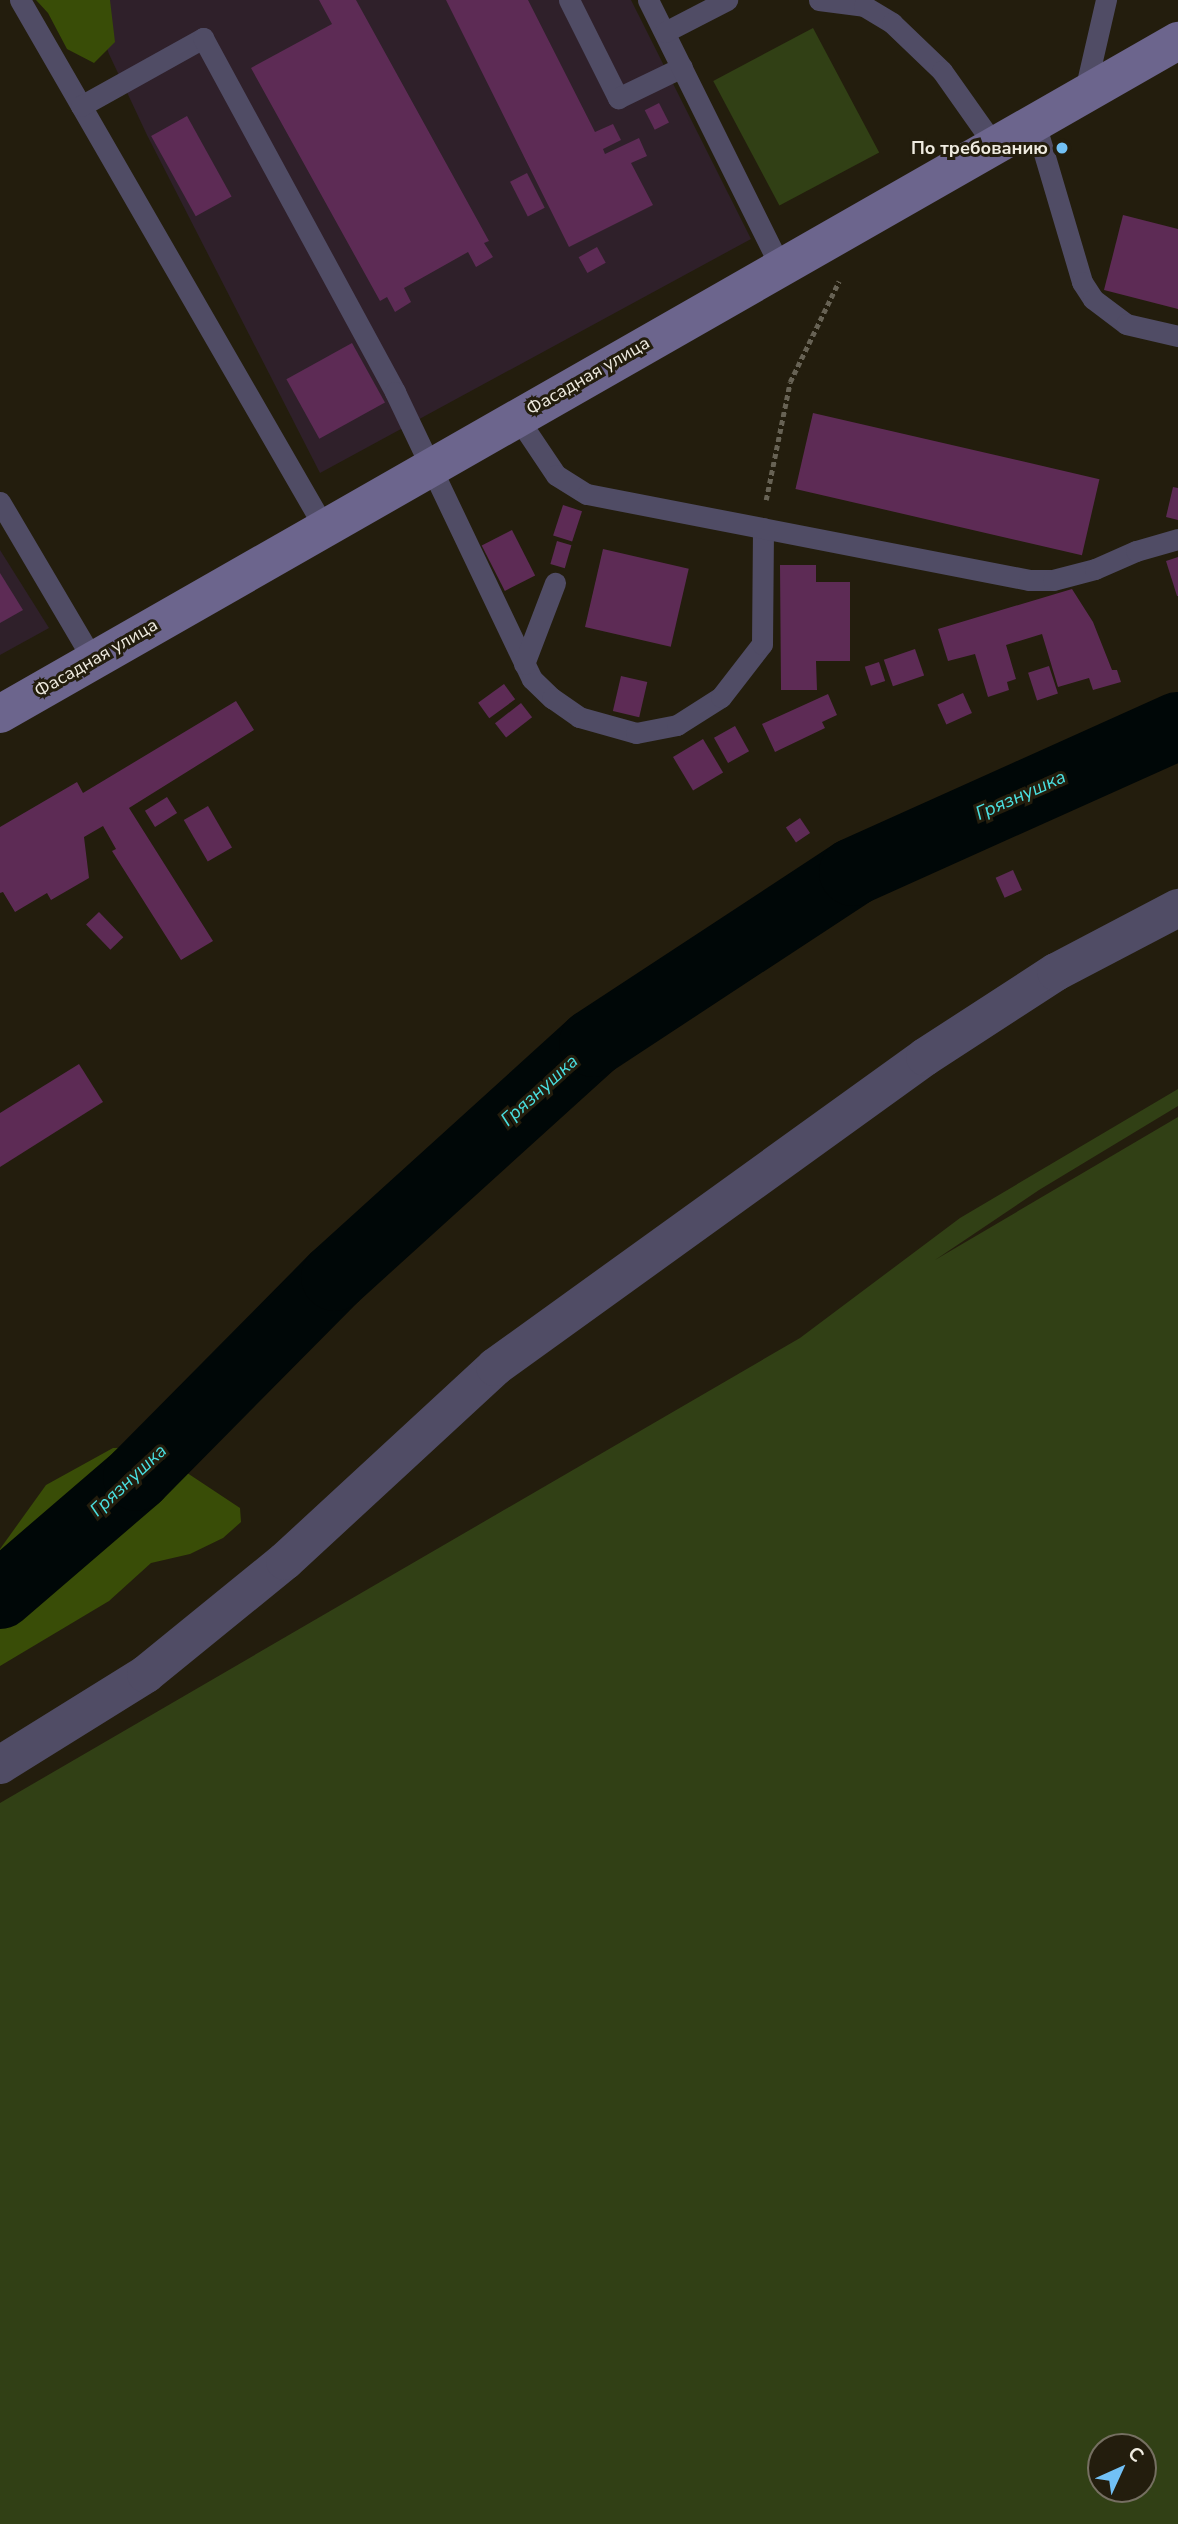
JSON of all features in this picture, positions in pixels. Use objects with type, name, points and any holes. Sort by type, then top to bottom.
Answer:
[{"type":"main road","name":"Фасадная улица","points":[[0,715],[517,416],[1178,41]]},
{"type":"street","points":[[0,1765],[146,1674],[285,1561],[495,1367],[925,1057],[1056,972],[1178,908]]},
{"type":"lane","points":[[20,0],[324,527]]},
{"type":"lane","points":[[569,0],[618,98],[682,66]]},
{"type":"lane","points":[[648,0],[780,266]]},
{"type":"lane","points":[[665,32],[727,0]]},
{"type":"lane","points":[[819,0],[864,6],[892,23],[942,71],[995,146]]},
{"type":"lane","points":[[1084,95],[1106,0]]},
{"type":"lane","points":[[81,106],[203,38],[395,392],[532,679],[552,698],[579,716],[636,733],[677,726],[721,697],[762,644],[763,528]]},
{"type":"lane","points":[[1035,123],[1083,282],[1093,299],[1126,324],[1178,336]]},
{"type":"lane","points":[[517,416],[556,475],[587,494],[1030,580],[1053,580],[1096,569],[1136,551],[1178,539]]},
{"type":"lane","points":[[0,502],[93,660]]},
{"type":"lane","points":[[524,664],[555,583]]},
{"type":"path","points":[[763,528],[767,489],[790,382],[838,281],[849,275]]},
{"type":"shaded area","points":[[90,0],[631,0],[751,239],[320,473],[147,135],[109,54]]},
{"type":"shaded area","points":[[0,550],[49,628],[0,655]]},
{"type":"green space","points":[[36,0],[110,0],[115,42],[94,63],[67,49],[48,13]]},
{"type":"green space","points":[[813,28],[879,152],[779,206],[713,81]]},
{"type":"green space","points":[[1178,1089],[1178,1106],[1039,1190],[935,1260],[1178,1117],[1178,2524],[0,2524],[0,1803],[800,1338],[960,1218]]},
{"type":"green space","points":[[148,1447],[240,1508],[241,1522],[223,1538],[190,1554],[151,1563],[109,1601],[0,1666],[0,1549],[46,1485],[113,1448]]},
{"type":"building","points":[[319,0],[356,0],[489,241],[484,243],[493,257],[476,267],[468,252],[404,288],[411,302],[395,312],[387,297],[380,301],[251,68],[332,24]]},
{"type":"building","points":[[446,0],[528,0],[595,132],[613,124],[621,140],[603,149],[605,154],[639,138],[647,156],[631,163],[653,205],[569,247]]},
{"type":"building","points":[[659,103],[669,123],[655,130],[645,110]]},
{"type":"building","points":[[187,116],[232,196],[196,216],[151,136]]},
{"type":"building","points":[[527,173],[545,208],[528,216],[510,182]]},
{"type":"building","points":[[1123,215],[1178,229],[1178,309],[1104,290]]},
{"type":"building","points":[[597,247],[606,263],[587,273],[579,257]]},
{"type":"building","points":[[352,343],[385,402],[319,439],[286,379]]},
{"type":"building","points":[[813,413],[1099,479],[1082,555],[795,489]]},
{"type":"building","points":[[1173,487],[1178,488],[1178,520],[1166,517]]},
{"type":"building","points":[[563,505],[582,511],[572,542],[553,535]]},
{"type":"building","points":[[512,530],[535,575],[505,591],[482,545]]},
{"type":"building","points":[[557,541],[571,545],[565,568],[550,564]]},
{"type":"building","points":[[603,549],[689,569],[671,647],[585,627]]},
{"type":"building","points":[[1178,557],[1178,596],[1177,596],[1166,561]]},
{"type":"building","points":[[780,565],[816,565],[816,582],[850,582],[850,661],[816,661],[817,690],[781,690]]},
{"type":"building","points":[[0,573],[23,610],[0,623]]},
{"type":"building","points":[[1072,589],[1093,622],[1112,670],[1117,670],[1121,682],[1093,690],[1089,678],[1058,687],[1042,634],[1006,645],[1016,679],[1007,682],[1009,690],[988,697],[975,654],[948,661],[938,629]]},
{"type":"building","points":[[915,649],[924,675],[893,686],[884,660]]},
{"type":"building","points":[[879,662],[885,681],[871,686],[865,667]]},
{"type":"building","points":[[1049,666],[1058,694],[1037,700],[1028,673]]},
{"type":"building","points":[[621,676],[647,682],[639,717],[613,711]]},
{"type":"building","points":[[504,684],[515,699],[489,718],[478,703]]},
{"type":"building","points":[[963,693],[972,713],[946,724],[937,704]]},
{"type":"building","points":[[828,694],[837,715],[822,722],[825,728],[775,752],[762,724]]},
{"type":"building","points":[[236,701],[254,730],[129,808],[213,941],[181,960],[112,851],[116,849],[103,826],[84,837],[89,878],[51,900],[47,893],[15,912],[3,892],[0,893],[0,827],[77,782],[83,793]]},
{"type":"building","points":[[521,703],[532,717],[506,738],[495,723]]},
{"type":"building","points":[[735,726],[749,751],[728,763],[714,738]]},
{"type":"building","points":[[703,739],[723,772],[693,790],[673,757]]},
{"type":"building","points":[[167,797],[177,813],[155,827],[145,811]]},
{"type":"building","points":[[208,806],[232,848],[208,862],[184,820]]},
{"type":"building","points":[[800,818],[810,833],[796,842],[786,828]]},
{"type":"building","points":[[1013,870],[1022,890],[1005,898],[996,878]]},
{"type":"building","points":[[99,912],[123,937],[110,950],[86,925]]},
{"type":"building","points":[[79,1064],[103,1102],[0,1167],[0,1113]]},
{"type":"waterway","name":"Грязнушка","points":[[0,1595],[137,1477],[335,1277],[593,1043],[853,872],[1178,726]]},
{"type":"place","name":"По требованию","points":[[1062,148]]}]
